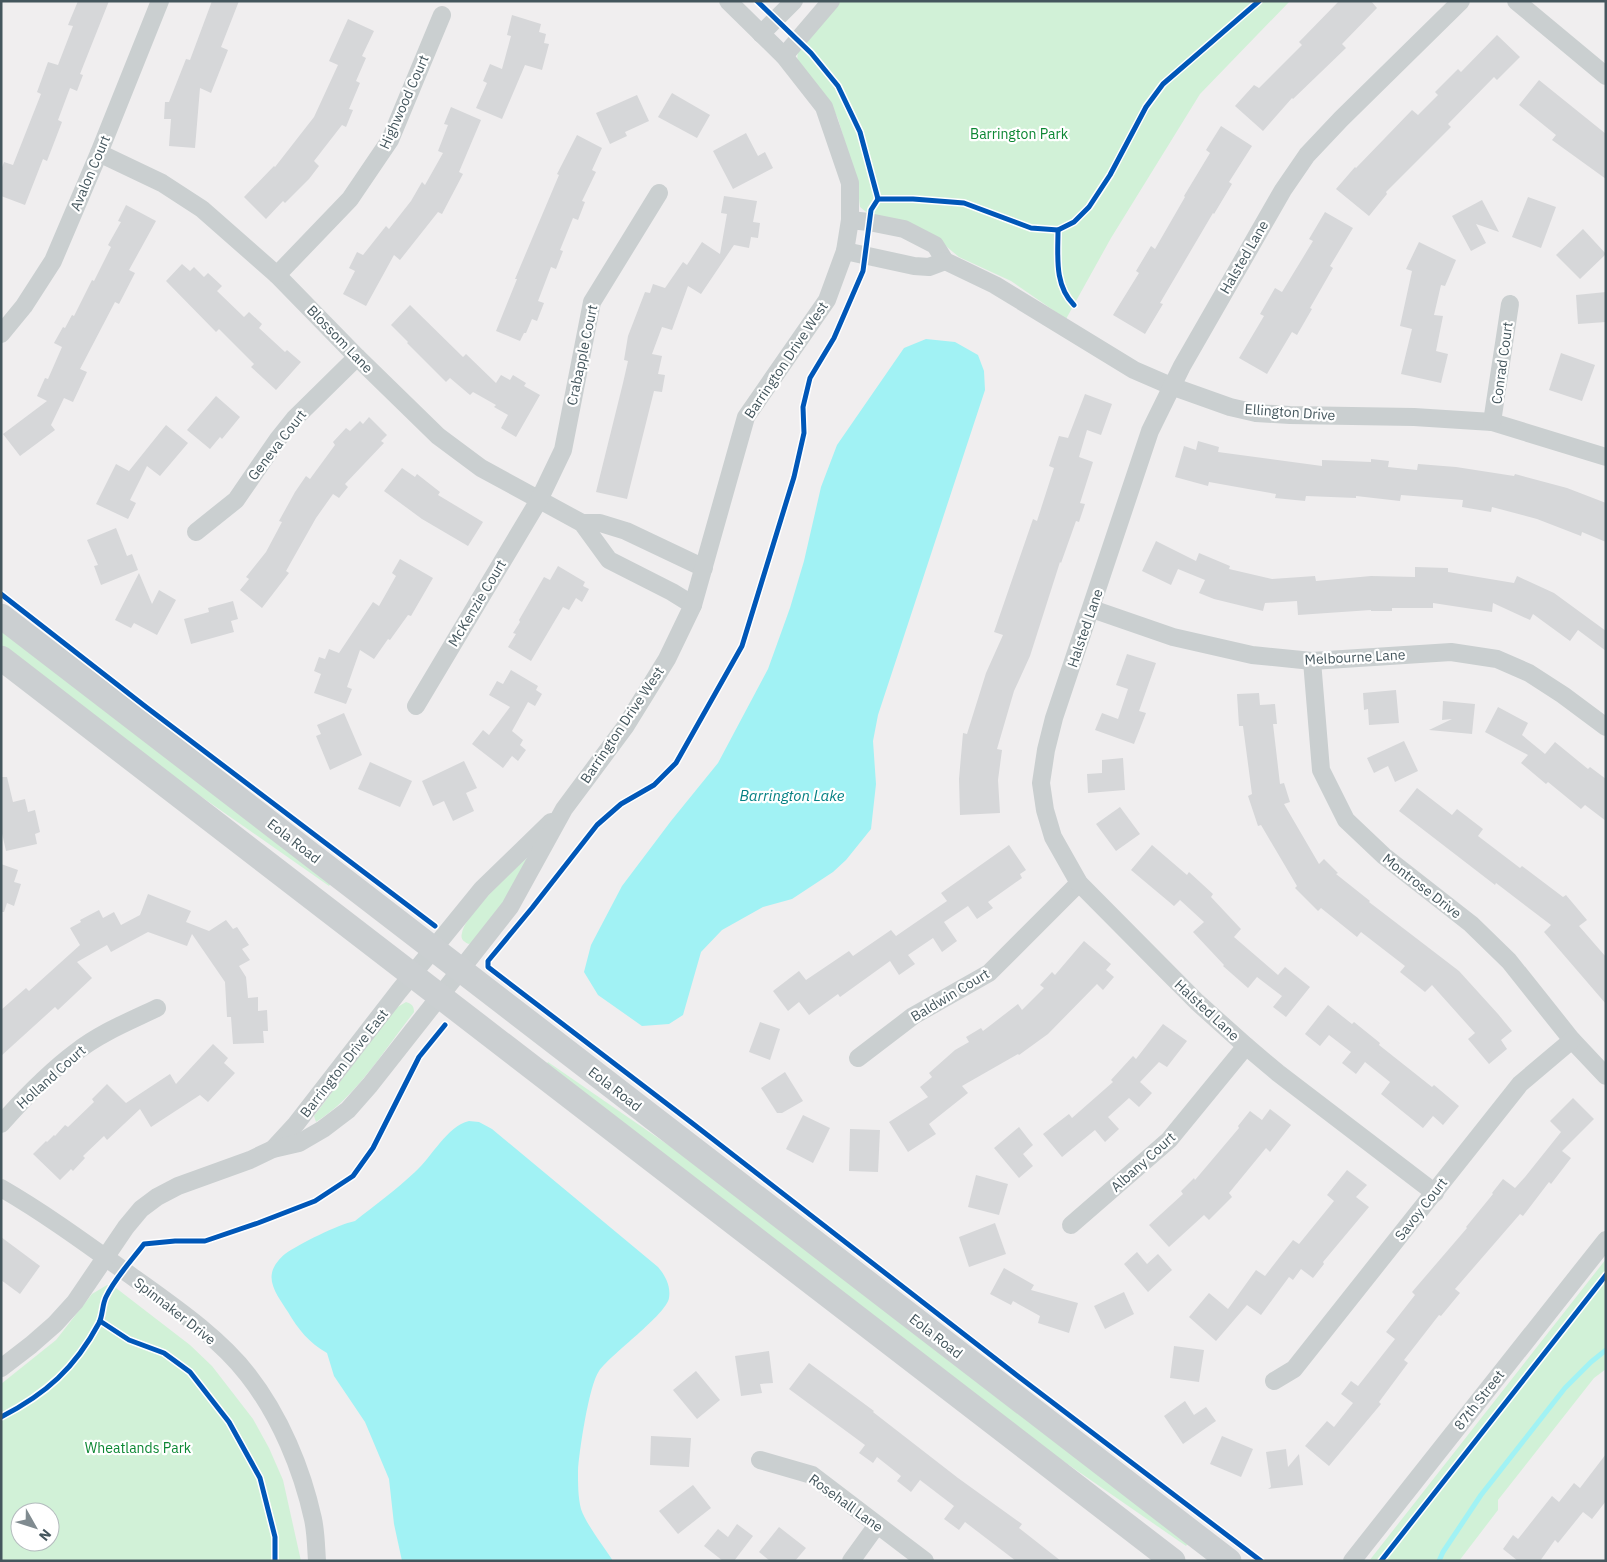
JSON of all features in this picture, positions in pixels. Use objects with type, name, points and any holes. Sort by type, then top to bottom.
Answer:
[{"type":"street","name":"Avalon Court","points":[[1,334],[24,306],[53,261],[160,1]]},
{"type":"street","name":"Barrington Drive West","points":[[439,996],[510,907],[564,809],[625,727],[662,668],[693,605],[746,417],[827,300],[845,251],[850,220],[850,183],[824,107],[784,56],[728,1]]},
{"type":"street","points":[[761,34],[794,1]]},
{"type":"street","points":[[784,56],[830,1]]},
{"type":"street","name":"Halsted Lane","points":[[1434,1193],[1278,1073],[1246,1046],[1197,1002],[1078,882],[1053,837],[1045,810],[1041,782],[1054,718],[1150,431],[1171,386],[1282,190],[1307,155],[1461,1]]},
{"type":"street","points":[[1516,1],[1606,76]]},
{"type":"street","name":"Highwood Court","points":[[277,275],[350,199],[390,140],[442,15]]},
{"type":"street","name":"Blossom Lane","points":[[99,153],[147,174],[202,209],[277,275],[438,436],[481,468],[582,523],[609,560],[672,592],[693,605]]},
{"type":"street","name":"Crabapple Court","points":[[539,500],[563,450],[592,302],[659,193]]},
{"type":"street","name":"Ellington Drive","points":[[850,220],[904,229],[935,245],[945,261],[995,285],[1134,370],[1171,386],[1230,407],[1256,412],[1290,415],[1414,417],[1492,422],[1606,458]]},
{"type":"street","points":[[845,251],[914,266],[929,267],[945,261]]},
{"type":"street","name":"Conrad Court","points":[[1492,422],[1510,304]]},
{"type":"street","name":"Geneva Court","points":[[196,532],[236,500],[294,419],[357,357]]},
{"type":"street","name":"McKenzie Court","points":[[416,706],[539,500]]},
{"type":"street","name":"Blossom Lane","points":[[582,523],[600,523],[626,531],[704,568]]},
{"type":"street","name":"Melbourne Lane","points":[[1092,609],[1182,639],[1252,655],[1312,662],[1451,652],[1497,659],[1530,673],[1606,727]]},
{"type":"street","name":"Eola Road","points":[[1,616],[1228,1561]]},
{"type":"street","points":[[1,658],[1173,1561]]},
{"type":"street","name":"Montrose Drive","points":[[1312,662],[1321,770],[1346,820],[1384,856],[1471,924],[1509,961],[1572,1040],[1606,1076]]},
{"type":"street","name":"Barrington Drive West","points":[[412,975],[482,889],[564,809]]},
{"type":"street","name":"Baldwin Court","points":[[858,1058],[913,1016],[988,973],[1078,882]]},
{"type":"street","name":"Barrington Drive East","points":[[273,1149],[296,1124],[412,975]]},
{"type":"street","name":"Barrington Drive East","points":[[1,1368],[55,1324],[75,1302],[126,1227],[141,1210],[178,1186],[250,1160],[273,1149],[299,1143],[323,1129],[348,1110],[370,1085],[439,996]]},
{"type":"street","name":"Holland Court","points":[[1,1124],[30,1092],[76,1051],[108,1031],[157,1008]]},
{"type":"street","name":"Savoy Court","points":[[1274,1381],[1294,1369],[1520,1084],[1572,1040]]},
{"type":"street","name":"Albany Court","points":[[1072,1225],[1169,1140],[1246,1046]]},
{"type":"street","name":"Spinnaker Drive","points":[[1,1188],[105,1257],[209,1335],[248,1375],[275,1416],[297,1464],[313,1520],[317,1561]]},
{"type":"street","name":"87th Street","points":[[1352,1561],[1606,1240]]},
{"type":"street","name":"Rosehall Lane","points":[[760,1460],[812,1475],[925,1561]]},
{"type":"street","points":[[851,1561],[877,1525]]},
{"type":"green space","name":"Barrington Park","points":[[839,1],[1290,1],[1200,94],[1111,238],[1066,319],[1011,281],[959,257],[929,232],[875,219],[860,207],[857,182],[838,119],[830,102],[797,65],[798,46]]},
{"type":"green space","points":[[1,629],[331,883],[329,886],[176,779],[1,645]]},
{"type":"green space","points":[[528,857],[506,904],[475,942],[469,944],[464,941],[462,933],[471,915],[490,893]]},
{"type":"green space","points":[[406,1002],[414,1008],[414,1012],[369,1072],[331,1112],[316,1122],[314,1116],[396,1008]]},
{"type":"green space","points":[[548,1062],[687,1158],[1188,1543],[1186,1546],[1053,1454],[546,1065]]},
{"type":"green space","points":[[1606,1259],[1606,1369],[1594,1378],[1498,1500],[1498,1510],[1459,1561],[1369,1561]]},
{"type":"green space","name":"Wheatlands Park","points":[[107,1285],[116,1288],[190,1345],[212,1366],[253,1419],[269,1448],[283,1480],[301,1561],[1,1561],[1,1384],[56,1340],[92,1294]]},
{"type":"water","name":"Barrington Lake","points":[[926,339],[955,342],[978,355],[984,371],[985,390],[878,715],[873,741],[876,784],[871,829],[846,860],[833,872],[792,899],[763,907],[722,930],[701,952],[683,1015],[669,1024],[642,1026],[598,995],[584,972],[591,945],[622,886],[718,763],[768,669],[790,608],[804,561],[821,487],[837,445],[904,348]]},
{"type":"water","points":[[469,1121],[479,1122],[492,1129],[658,1267],[668,1285],[669,1298],[659,1314],[599,1371],[595,1379],[585,1419],[578,1471],[580,1504],[587,1521],[613,1561],[402,1561],[394,1524],[389,1479],[365,1422],[334,1376],[327,1353],[309,1340],[300,1330],[279,1298],[272,1283],[273,1270],[277,1262],[285,1254],[319,1235],[355,1221],[415,1172],[447,1135],[461,1124]]},
{"type":"building","points":[[78,1],[109,1],[80,74],[83,75],[77,91],[70,88],[58,120],[62,122],[47,161],[43,159],[25,205],[1,196],[1,170],[4,162],[13,165],[41,94],[37,92],[48,62],[58,65],[73,26],[68,25]]},
{"type":"building","points":[[212,1],[239,1],[221,47],[228,50],[211,93],[200,88],[195,148],[169,146],[171,119],[164,119],[165,102],[169,102],[186,59],[190,60]]},
{"type":"building","points":[[1339,1],[1371,1],[1377,8],[1342,44],[1346,48],[1292,98],[1263,131],[1235,106],[1254,85],[1259,88],[1302,45],[1299,42]]},
{"type":"building","points":[[512,15],[541,24],[539,32],[546,34],[544,43],[549,44],[542,70],[525,65],[502,119],[476,108],[487,83],[483,81],[490,64],[502,69],[511,36],[507,35]]},
{"type":"building","points":[[348,19],[374,31],[362,56],[366,58],[356,81],[360,83],[349,109],[353,110],[346,127],[342,125],[314,161],[319,166],[309,179],[285,203],[283,201],[266,219],[244,197],[275,167],[314,117],[338,65],[329,61]]},
{"type":"building","points":[[1497,35],[1520,57],[1497,80],[1494,77],[1448,124],[1451,127],[1386,192],[1387,194],[1369,216],[1336,189],[1355,167],[1412,110],[1418,115],[1438,95],[1435,92],[1458,69],[1461,72]]},
{"type":"building","points":[[1539,80],[1606,134],[1606,179],[1552,140],[1556,135],[1519,105]]},
{"type":"building","points":[[672,93],[710,115],[697,138],[658,117]]},
{"type":"building","points":[[637,95],[649,121],[625,132],[627,136],[610,144],[596,113]]},
{"type":"building","points":[[451,107],[481,120],[459,172],[463,174],[442,214],[438,212],[400,260],[394,255],[366,306],[343,294],[355,271],[349,268],[357,252],[363,255],[386,226],[389,229],[411,201],[422,182],[425,185],[443,153],[438,151],[448,125],[444,124]]},
{"type":"building","points":[[1221,126],[1252,146],[1229,182],[1232,184],[1160,303],[1163,304],[1145,334],[1113,315],[1139,273],[1136,271],[1151,246],[1155,249],[1185,197],[1210,153],[1206,150]]},
{"type":"building","points":[[746,133],[758,156],[765,152],[773,168],[733,189],[713,151]]},
{"type":"building","points":[[577,135],[602,148],[592,170],[596,172],[582,201],[585,202],[578,220],[573,218],[560,250],[563,251],[556,269],[551,267],[538,301],[544,303],[537,321],[532,319],[520,341],[496,331],[517,279],[515,279],[559,175],[557,174]]},
{"type":"building","points":[[724,196],[757,201],[753,222],[760,223],[758,238],[751,237],[749,248],[734,245],[701,294],[688,286],[672,330],[662,327],[652,354],[662,356],[658,374],[665,375],[662,392],[654,391],[627,499],[596,492],[628,361],[624,360],[628,336],[645,292],[650,293],[653,284],[665,288],[683,262],[687,265],[702,242],[720,254],[727,214],[721,213]]},
{"type":"building","points":[[1528,197],[1556,207],[1541,248],[1512,237]]},
{"type":"building","points":[[1482,200],[1499,232],[1476,224],[1486,243],[1471,251],[1452,216]]},
{"type":"building","points":[[126,205],[156,221],[129,270],[135,273],[119,304],[115,302],[80,369],[87,372],[73,402],[64,398],[51,425],[55,430],[20,456],[3,434],[47,401],[37,396],[45,378],[48,379],[62,347],[54,343],[63,327],[65,328],[72,315],[74,316],[92,280],[94,281],[111,247],[108,245],[121,222],[118,221]]},
{"type":"building","points":[[1325,212],[1353,228],[1330,266],[1333,268],[1297,335],[1292,332],[1267,374],[1239,358],[1264,316],[1260,314],[1275,288],[1282,292],[1313,241],[1309,239]]},
{"type":"building","points":[[1583,229],[1606,254],[1580,279],[1556,255]]},
{"type":"building","points":[[1419,242],[1456,260],[1445,286],[1441,285],[1434,315],[1443,316],[1436,351],[1448,354],[1441,383],[1401,374],[1412,329],[1400,326],[1412,271],[1406,269]]},
{"type":"building","points":[[182,264],[190,271],[194,267],[204,277],[208,273],[222,286],[217,291],[244,317],[249,312],[262,324],[259,328],[285,352],[287,350],[301,362],[276,390],[251,367],[254,364],[219,329],[216,332],[166,281]]},
{"type":"building","points":[[1606,292],[1606,322],[1578,324],[1576,295]]},
{"type":"building","points":[[410,305],[463,357],[466,354],[496,383],[501,375],[510,380],[513,375],[526,383],[524,386],[540,395],[516,437],[501,428],[508,415],[494,407],[496,405],[473,392],[470,395],[450,378],[446,382],[391,325]]},
{"type":"building","points":[[1561,353],[1595,365],[1582,401],[1549,390]]},
{"type":"building","points":[[1085,394],[1112,404],[1101,435],[1087,430],[1079,457],[1093,462],[1080,503],[1085,504],[1079,522],[1076,521],[1060,562],[1030,656],[1014,691],[997,749],[1002,750],[998,780],[1000,813],[960,815],[959,779],[963,733],[967,734],[986,673],[1003,635],[994,632],[1033,519],[1037,521],[1054,468],[1049,466],[1059,436],[1068,438]]},
{"type":"building","points":[[216,396],[240,417],[222,439],[220,437],[210,449],[187,430]]},
{"type":"building","points":[[369,417],[387,435],[381,441],[384,443],[345,484],[348,487],[339,498],[333,494],[316,518],[286,571],[289,573],[262,608],[240,590],[249,579],[246,577],[266,552],[282,522],[279,521],[306,476],[310,479],[335,445],[333,442],[346,428],[350,431],[360,421],[363,424]]},
{"type":"building","points":[[166,425],[188,443],[160,476],[147,466],[130,500],[136,503],[128,519],[96,504],[116,464],[129,471]]},
{"type":"building","points":[[1198,441],[1219,447],[1218,452],[1322,466],[1322,460],[1371,462],[1371,459],[1389,461],[1388,467],[1417,470],[1418,464],[1456,467],[1514,476],[1515,474],[1567,488],[1606,503],[1606,542],[1582,532],[1581,536],[1537,519],[1492,507],[1491,512],[1462,507],[1463,500],[1401,495],[1400,501],[1356,496],[1356,498],[1306,496],[1305,501],[1275,498],[1276,494],[1209,482],[1208,486],[1175,477],[1184,446],[1196,450]]},
{"type":"building","points":[[402,468],[415,477],[417,474],[440,492],[438,495],[483,522],[468,546],[422,519],[384,491]]},
{"type":"building","points":[[116,528],[127,556],[132,554],[138,570],[101,585],[94,566],[98,565],[87,540]]},
{"type":"building","points":[[1156,541],[1196,561],[1199,553],[1230,566],[1229,569],[1272,579],[1315,576],[1316,581],[1371,576],[1415,577],[1415,567],[1448,568],[1448,572],[1514,583],[1517,576],[1554,593],[1606,631],[1606,651],[1578,630],[1570,641],[1533,614],[1530,620],[1493,603],[1492,612],[1433,603],[1433,608],[1392,608],[1392,611],[1371,610],[1298,615],[1297,601],[1265,603],[1263,611],[1214,599],[1199,593],[1205,580],[1178,569],[1171,585],[1142,571]]},
{"type":"building","points":[[400,559],[433,578],[411,616],[408,615],[374,659],[360,650],[347,687],[352,689],[346,704],[314,693],[321,674],[314,671],[319,657],[325,659],[329,649],[339,653],[373,602],[379,606],[396,576],[392,573]]},
{"type":"building","points":[[558,566],[585,582],[583,586],[589,589],[582,602],[576,598],[569,610],[563,607],[531,661],[508,647],[516,634],[513,633],[520,622],[519,620],[544,577],[550,580]]},
{"type":"building","points":[[139,573],[152,604],[159,590],[176,600],[157,635],[134,623],[131,628],[115,620]]},
{"type":"building","points":[[233,601],[238,619],[231,621],[234,632],[191,644],[184,619],[209,612],[208,608]]},
{"type":"building","points":[[1127,654],[1156,663],[1139,711],[1146,713],[1134,744],[1095,730],[1102,713],[1118,719],[1128,689],[1116,685]]},
{"type":"building","points":[[511,670],[538,686],[536,690],[542,694],[535,706],[528,702],[512,731],[523,740],[520,745],[526,750],[518,761],[512,756],[503,768],[472,744],[483,730],[489,735],[510,707],[489,695],[497,681],[503,684]]},
{"type":"building","points":[[1396,690],[1399,723],[1369,725],[1368,709],[1364,710],[1363,693]]},
{"type":"building","points":[[1259,693],[1260,705],[1275,704],[1277,724],[1273,724],[1280,784],[1284,783],[1290,802],[1284,804],[1319,864],[1324,859],[1338,873],[1336,874],[1369,902],[1459,971],[1498,1014],[1512,1031],[1501,1040],[1507,1049],[1489,1064],[1468,1039],[1475,1033],[1432,985],[1425,992],[1400,972],[1405,966],[1361,932],[1357,937],[1321,908],[1318,911],[1295,888],[1297,886],[1261,825],[1258,826],[1248,796],[1252,794],[1243,726],[1239,726],[1237,694]]},
{"type":"building","points":[[1443,701],[1475,704],[1472,734],[1429,730],[1452,719],[1442,720]]},
{"type":"building","points":[[1498,707],[1528,723],[1522,735],[1545,754],[1555,742],[1588,769],[1590,767],[1606,779],[1606,821],[1585,805],[1581,809],[1521,763],[1528,755],[1485,732]]},
{"type":"building","points":[[344,713],[362,755],[330,770],[316,736],[321,734],[317,725]]},
{"type":"building","points":[[1404,741],[1418,771],[1395,782],[1388,766],[1374,773],[1367,758]]},
{"type":"building","points":[[1123,758],[1125,790],[1088,793],[1087,774],[1102,773],[1102,760]]},
{"type":"building","points":[[464,761],[477,788],[466,793],[474,811],[453,821],[444,801],[433,806],[422,781]]},
{"type":"building","points":[[370,762],[412,781],[400,807],[358,789]]},
{"type":"building","points":[[1,777],[7,777],[13,802],[25,799],[28,812],[35,810],[40,832],[35,834],[37,844],[6,851],[1,829]]},
{"type":"building","points":[[1417,788],[1452,815],[1457,809],[1483,829],[1478,836],[1520,868],[1522,866],[1563,897],[1566,895],[1587,920],[1579,926],[1606,957],[1606,1004],[1544,932],[1551,925],[1496,883],[1495,885],[1399,811]]},
{"type":"building","points":[[1120,807],[1140,834],[1116,851],[1096,824]]},
{"type":"building","points":[[1009,845],[1026,870],[1020,874],[1022,878],[988,902],[993,908],[977,919],[968,906],[944,922],[957,941],[942,952],[933,938],[908,955],[915,964],[899,975],[890,961],[840,997],[838,994],[809,1015],[799,1002],[788,1011],[773,991],[799,971],[806,980],[849,951],[853,956],[891,930],[896,936],[947,901],[941,893]]},
{"type":"building","points":[[1152,845],[1187,875],[1189,872],[1213,894],[1211,897],[1241,929],[1234,937],[1278,975],[1285,967],[1310,987],[1286,1017],[1273,1007],[1282,996],[1257,977],[1248,988],[1223,966],[1193,932],[1204,922],[1180,900],[1174,906],[1131,870]]},
{"type":"building","points":[[1,864],[18,870],[14,882],[21,884],[14,906],[7,903],[4,912],[1,912]]},
{"type":"building","points":[[148,894],[191,911],[186,922],[209,931],[226,920],[233,929],[237,927],[249,945],[242,949],[250,960],[239,966],[246,977],[248,998],[258,997],[258,1011],[267,1010],[268,1031],[263,1031],[264,1043],[233,1044],[231,1017],[227,1017],[225,982],[192,934],[187,946],[148,932],[111,952],[107,945],[77,962],[92,978],[58,1010],[55,1007],[1,1056],[1,1010],[26,988],[29,991],[80,945],[70,928],[81,922],[80,920],[99,910],[103,918],[114,912],[121,925],[140,915]]},
{"type":"building","points":[[1084,941],[1111,964],[1106,970],[1114,977],[1103,990],[1097,984],[1048,1034],[1019,1055],[962,1086],[968,1093],[929,1124],[936,1134],[908,1152],[889,1122],[928,1097],[920,1087],[932,1077],[929,1073],[955,1050],[969,1042],[966,1037],[981,1028],[983,1031],[1018,1004],[1022,1010],[1044,988],[1040,985],[1052,972],[1055,975]]},
{"type":"building","points":[[1328,1005],[1352,1024],[1354,1022],[1380,1043],[1379,1045],[1432,1087],[1434,1085],[1459,1106],[1443,1125],[1433,1116],[1423,1128],[1381,1094],[1390,1082],[1365,1062],[1356,1074],[1342,1063],[1351,1052],[1329,1035],[1320,1046],[1305,1034]]},
{"type":"building","points":[[760,1022],[780,1029],[770,1060],[749,1052]]},
{"type":"building","points":[[1163,1024],[1187,1041],[1167,1067],[1159,1062],[1140,1082],[1152,1093],[1139,1107],[1129,1098],[1108,1117],[1119,1129],[1105,1142],[1095,1130],[1062,1157],[1043,1134],[1069,1114],[1072,1118],[1113,1082],[1111,1080],[1133,1056],[1136,1059]]},
{"type":"building","points":[[213,1044],[228,1058],[224,1063],[235,1073],[208,1102],[200,1095],[151,1127],[140,1109],[107,1140],[104,1136],[83,1156],[85,1158],[73,1171],[71,1169],[60,1180],[33,1154],[65,1125],[68,1127],[94,1102],[92,1099],[107,1084],[126,1103],[170,1074],[176,1084]]},
{"type":"building","points":[[785,1072],[803,1101],[782,1113],[777,1113],[761,1088]]},
{"type":"building","points":[[1573,1098],[1594,1119],[1562,1151],[1571,1158],[1551,1184],[1549,1182],[1523,1216],[1520,1214],[1455,1289],[1460,1293],[1441,1316],[1439,1315],[1404,1360],[1408,1363],[1379,1402],[1381,1404],[1329,1466],[1305,1446],[1327,1421],[1334,1427],[1353,1403],[1341,1394],[1351,1381],[1358,1386],[1395,1339],[1386,1332],[1415,1295],[1412,1292],[1467,1228],[1503,1179],[1515,1188],[1525,1177],[1561,1132],[1550,1121]]},
{"type":"building","points":[[1270,1109],[1291,1125],[1270,1152],[1266,1148],[1229,1193],[1232,1197],[1209,1220],[1204,1215],[1169,1247],[1149,1225],[1183,1194],[1181,1191],[1194,1178],[1195,1180],[1239,1128],[1238,1126],[1250,1111],[1262,1120]]},
{"type":"building","points":[[803,1115],[830,1128],[813,1163],[786,1149]]},
{"type":"building","points":[[1019,1127],[1033,1145],[1023,1154],[1033,1166],[1019,1178],[994,1148]]},
{"type":"building","points":[[850,1129],[880,1130],[878,1172],[849,1171]]},
{"type":"building","points":[[1347,1170],[1367,1185],[1356,1197],[1369,1207],[1323,1262],[1324,1264],[1313,1278],[1301,1269],[1293,1280],[1289,1277],[1261,1315],[1247,1305],[1216,1341],[1189,1317],[1209,1293],[1228,1309],[1256,1270],[1265,1276],[1293,1240],[1299,1244],[1334,1201],[1327,1195]]},
{"type":"building","points":[[976,1175],[1008,1184],[999,1215],[968,1207]]},
{"type":"building","points":[[995,1223],[1006,1254],[969,1267],[959,1237]]},
{"type":"building","points":[[1,1237],[40,1266],[20,1294],[1,1280]]},
{"type":"building","points":[[1137,1252],[1147,1264],[1158,1254],[1172,1270],[1148,1292],[1124,1264]]},
{"type":"building","points":[[1004,1268],[1034,1285],[1031,1290],[1078,1303],[1069,1333],[1038,1323],[1040,1316],[1013,1301],[1011,1305],[990,1294]]},
{"type":"building","points":[[1124,1292],[1134,1314],[1105,1329],[1094,1306]]},
{"type":"building","points":[[1174,1346],[1204,1350],[1199,1382],[1170,1378]]},
{"type":"building","points":[[769,1351],[773,1383],[760,1384],[762,1393],[741,1396],[735,1356]]},
{"type":"building","points":[[809,1363],[874,1411],[958,1478],[1022,1524],[1019,1528],[1061,1561],[1016,1561],[965,1522],[959,1530],[944,1519],[954,1506],[920,1480],[911,1492],[897,1481],[901,1476],[877,1457],[873,1463],[859,1453],[865,1445],[789,1389]]},
{"type":"building","points":[[696,1371],[720,1400],[697,1419],[673,1390]]},
{"type":"building","points":[[1185,1401],[1194,1415],[1206,1407],[1216,1421],[1183,1444],[1164,1416]]},
{"type":"building","points":[[651,1436],[691,1438],[689,1467],[650,1465]]},
{"type":"building","points":[[1222,1436],[1253,1449],[1241,1477],[1210,1464]]},
{"type":"building","points":[[1286,1449],[1288,1467],[1299,1454],[1303,1485],[1268,1489],[1271,1487],[1266,1452]]},
{"type":"building","points":[[1606,1454],[1606,1501],[1592,1519],[1583,1512],[1558,1543],[1555,1540],[1540,1561],[1518,1561],[1503,1549],[1513,1535],[1518,1539],[1552,1496],[1559,1502],[1574,1483],[1580,1488]]},
{"type":"building","points":[[693,1485],[711,1508],[678,1534],[659,1511]]},
{"type":"building","points":[[737,1524],[753,1536],[734,1561],[723,1561],[704,1546],[718,1529],[728,1537]]},
{"type":"building","points":[[779,1527],[806,1548],[795,1561],[770,1561],[759,1552]]},
{"type":"waterway","points":[[1439,1561],[1481,1495],[1565,1388],[1606,1350]]},
{"type":"cycle path","points":[[757,1],[811,53],[838,86],[860,132],[878,199]]},
{"type":"cycle path","points":[[878,199],[913,199],[964,203],[1031,228],[1058,230],[1074,222],[1089,207],[1110,175],[1146,107],[1163,84],[1259,1]]},
{"type":"cycle path","points":[[878,199],[871,210],[863,271],[834,338],[810,378],[803,407],[804,433],[794,477],[742,646],[676,763],[654,785],[621,804],[597,825],[488,961],[488,967],[1019,1377],[1261,1561]]},
{"type":"cycle path","points":[[1058,230],[1058,270],[1063,288],[1074,305]]},
{"type":"cycle path","points":[[1,594],[146,707],[435,926]]},
{"type":"cycle path","points":[[1,1417],[45,1389],[58,1378],[80,1353],[99,1323],[105,1300],[110,1290],[144,1244],[205,1241],[315,1201],[353,1176],[373,1148],[419,1057],[445,1025]]},
{"type":"cycle path","points":[[1381,1561],[1606,1275]]},
{"type":"cycle path","points":[[100,1321],[129,1340],[164,1353],[190,1372],[229,1422],[260,1478],[275,1537],[275,1561]]}]
